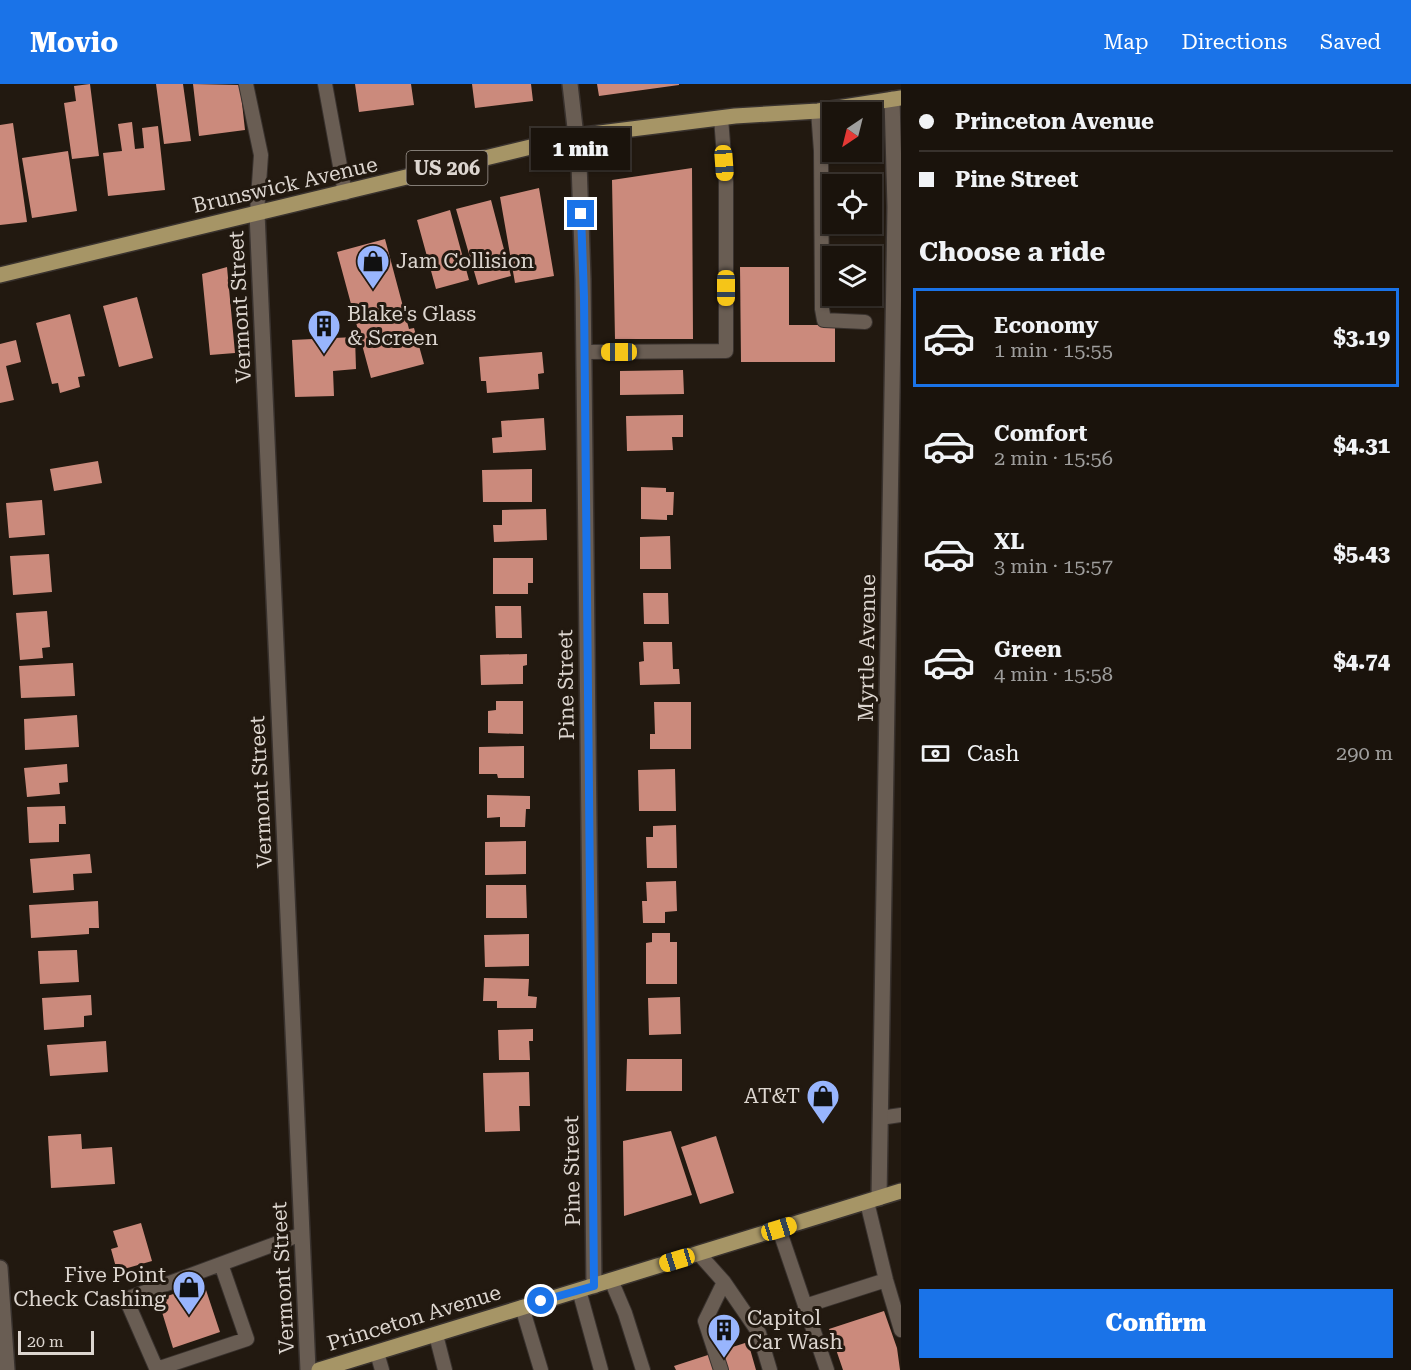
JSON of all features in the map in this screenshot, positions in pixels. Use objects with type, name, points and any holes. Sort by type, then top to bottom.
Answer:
[{"type":"main road","name":"Brunswick Avenue","points":[[0,275],[576,136],[721,118],[818,111],[897,98]]},
{"type":"main road","name":"Princeton Avenue","points":[[319,1370],[901,1191]]},
{"type":"street","name":"Pine Street","points":[[570,84],[580,192],[584,352],[587,1288]]},
{"type":"street","name":"Myrtle Avenue","points":[[873,1200],[880,1118],[897,98]]},
{"type":"street","name":"Vermont Street","points":[[257,213],[308,1370]]},
{"type":"street","points":[[0,1268],[7,1370]]},
{"type":"lane","points":[[246,84],[261,155],[257,213]]},
{"type":"lane","points":[[326,84],[345,193]]},
{"type":"lane","points":[[818,111],[821,151],[822,309],[825,320],[865,322]]},
{"type":"lane","points":[[584,352],[726,351],[726,182],[721,118]]},
{"type":"lane","points":[[880,1118],[901,1115]]},
{"type":"lane","points":[[873,1200],[886,1280],[901,1330]]},
{"type":"lane","points":[[779,1229],[827,1370]]},
{"type":"lane","points":[[221,1264],[247,1339],[157,1369],[126,1299],[302,1234]]},
{"type":"lane","points":[[699,1254],[724,1282],[759,1332],[770,1370]]},
{"type":"lane","points":[[611,1280],[625,1313],[643,1370]]},
{"type":"lane","points":[[805,1306],[886,1280]]},
{"type":"lane","points":[[721,1370],[705,1321],[724,1282]]},
{"type":"lane","points":[[587,1288],[601,1370]]},
{"type":"lane","points":[[522,1307],[541,1370]]},
{"type":"lane","points":[[436,1335],[444,1370]]},
{"type":"lane","points":[[377,1353],[382,1370]]},
{"type":"building","points":[[90,84],[99,156],[72,159],[64,103],[76,101],[74,86]]},
{"type":"building","points":[[156,84],[183,84],[191,141],[164,144]]},
{"type":"building","points":[[193,84],[240,85],[245,130],[199,136]]},
{"type":"building","points":[[355,84],[411,84],[414,105],[359,112]]},
{"type":"building","points":[[472,84],[531,84],[533,101],[475,108]]},
{"type":"building","points":[[597,84],[679,84],[679,85],[599,96]]},
{"type":"building","points":[[132,122],[135,149],[144,148],[142,128],[158,126],[165,190],[108,196],[103,153],[122,151],[118,124]]},
{"type":"building","points":[[13,123],[27,222],[0,225],[0,125]]},
{"type":"building","points":[[68,151],[77,211],[32,218],[22,158]]},
{"type":"building","points":[[692,168],[693,339],[615,339],[612,180]]},
{"type":"building","points":[[539,188],[554,276],[515,283],[500,197]]},
{"type":"building","points":[[491,200],[511,276],[478,285],[456,209]]},
{"type":"building","points":[[450,210],[469,280],[436,289],[417,220]]},
{"type":"building","name":"Jam Collision","points":[[385,239],[409,329],[414,328],[424,364],[371,378],[337,252]]},
{"type":"building","points":[[227,267],[235,353],[210,355],[202,274]]},
{"type":"building","points":[[740,267],[789,267],[789,325],[835,325],[835,362],[741,362]]},
{"type":"building","points":[[137,297],[153,358],[119,367],[103,306]]},
{"type":"building","points":[[70,314],[85,376],[78,377],[80,387],[60,393],[58,383],[52,384],[36,323]]},
{"type":"building","name":"Blake's Glass & Screen","points":[[355,337],[356,369],[333,371],[334,396],[295,397],[292,340]]},
{"type":"building","points":[[16,340],[21,362],[6,366],[14,400],[0,403],[0,344]]},
{"type":"building","points":[[542,352],[544,373],[538,374],[539,389],[487,393],[486,381],[481,381],[479,357]]},
{"type":"building","points":[[683,370],[684,394],[620,395],[620,371]]},
{"type":"building","points":[[683,415],[683,437],[672,437],[673,450],[627,451],[626,416]]},
{"type":"building","points":[[544,418],[546,450],[493,453],[492,438],[502,437],[501,421]]},
{"type":"building","points":[[98,461],[102,483],[54,491],[50,469]]},
{"type":"building","points":[[532,469],[532,502],[483,502],[482,470]]},
{"type":"building","points":[[641,487],[666,488],[666,492],[674,492],[673,515],[667,515],[667,520],[641,519]]},
{"type":"building","points":[[42,500],[45,535],[9,538],[6,503]]},
{"type":"building","points":[[546,509],[547,540],[494,542],[493,525],[502,525],[502,510]]},
{"type":"building","points":[[670,536],[671,569],[640,569],[640,537]]},
{"type":"building","points":[[49,554],[52,592],[13,595],[10,556]]},
{"type":"building","points":[[493,558],[533,558],[533,583],[528,583],[528,594],[493,594]]},
{"type":"building","points":[[643,593],[668,593],[669,624],[644,624]]},
{"type":"building","points":[[495,606],[521,606],[522,638],[496,638]]},
{"type":"building","points":[[47,611],[50,647],[42,648],[43,658],[20,660],[16,613]]},
{"type":"building","points":[[643,642],[672,642],[673,669],[679,669],[680,684],[640,685],[639,662],[644,661]]},
{"type":"building","points":[[527,654],[527,665],[523,666],[523,684],[481,685],[480,655]]},
{"type":"building","points":[[73,663],[75,696],[21,698],[19,666]]},
{"type":"building","points":[[496,701],[523,701],[523,734],[488,733],[488,711],[496,710]]},
{"type":"building","points":[[654,702],[691,702],[691,749],[650,749],[650,734],[655,734]]},
{"type":"building","points":[[77,715],[79,747],[25,750],[24,719]]},
{"type":"building","points":[[524,746],[524,778],[498,778],[497,774],[479,774],[479,747]]},
{"type":"building","points":[[67,764],[68,782],[59,783],[60,794],[27,797],[24,768]]},
{"type":"building","points":[[675,769],[676,811],[639,811],[638,770]]},
{"type":"building","points":[[487,795],[530,796],[530,809],[526,809],[525,827],[500,827],[500,817],[487,818]]},
{"type":"building","points":[[65,806],[66,824],[59,824],[59,842],[29,843],[27,807]]},
{"type":"building","points":[[676,825],[677,868],[647,868],[646,837],[653,837],[653,826]]},
{"type":"building","points":[[526,841],[526,874],[485,875],[485,842]]},
{"type":"building","points":[[90,854],[92,873],[73,874],[74,890],[33,893],[30,859]]},
{"type":"building","points":[[676,881],[677,911],[665,912],[665,923],[643,923],[642,901],[647,901],[646,882]]},
{"type":"building","points":[[486,885],[526,885],[527,918],[486,918]]},
{"type":"building","points":[[98,901],[99,928],[89,928],[89,934],[31,938],[29,905]]},
{"type":"building","points":[[652,933],[670,933],[670,942],[677,942],[677,984],[646,984],[646,943],[652,942]]},
{"type":"building","points":[[529,934],[529,966],[485,967],[484,935]]},
{"type":"building","points":[[77,950],[79,982],[40,984],[38,951]]},
{"type":"building","points":[[484,978],[529,979],[528,996],[537,997],[536,1008],[497,1008],[497,1001],[483,1001]]},
{"type":"building","points":[[91,995],[92,1015],[84,1016],[84,1027],[44,1030],[42,998]]},
{"type":"building","points":[[680,997],[681,1034],[649,1035],[648,998]]},
{"type":"building","points":[[533,1029],[533,1041],[529,1041],[530,1060],[499,1060],[498,1030]]},
{"type":"building","points":[[106,1041],[108,1072],[50,1076],[47,1045]]},
{"type":"building","points":[[627,1059],[682,1059],[682,1091],[626,1091]]},
{"type":"building","points":[[529,1072],[530,1106],[519,1106],[520,1131],[485,1132],[483,1073]]},
{"type":"building","points":[[671,1131],[692,1195],[624,1216],[623,1141]]},
{"type":"building","points":[[81,1134],[82,1149],[112,1147],[115,1184],[51,1188],[48,1136]]},
{"type":"building","points":[[716,1136],[734,1193],[700,1204],[681,1147]]},
{"type":"building","points":[[141,1223],[152,1261],[117,1271],[111,1249],[118,1247],[113,1231]]},
{"type":"building","name":"Five Point Check Cashing","points":[[204,1284],[220,1332],[173,1348],[158,1299]]},
{"type":"building","points":[[884,1311],[897,1348],[900,1370],[843,1370],[829,1329]]},
{"type":"building","name":"Capitol Car Wash","points":[[748,1342],[756,1370],[676,1370],[674,1366]]},
{"type":"place","name":"Jam Collision","points":[[373,290]]},
{"type":"place","name":"Blake's Glass & Screen","points":[[324,355]]},
{"type":"place","name":"AT&T","points":[[823,1125]]},
{"type":"place","name":"Five Point Check Cashing","points":[[189,1316]]},
{"type":"place","name":"Capitol Car Wash","points":[[724,1359]]},
{"type":"route","points":[[541,1301],[594,1286],[584,297],[581,214]]}]
